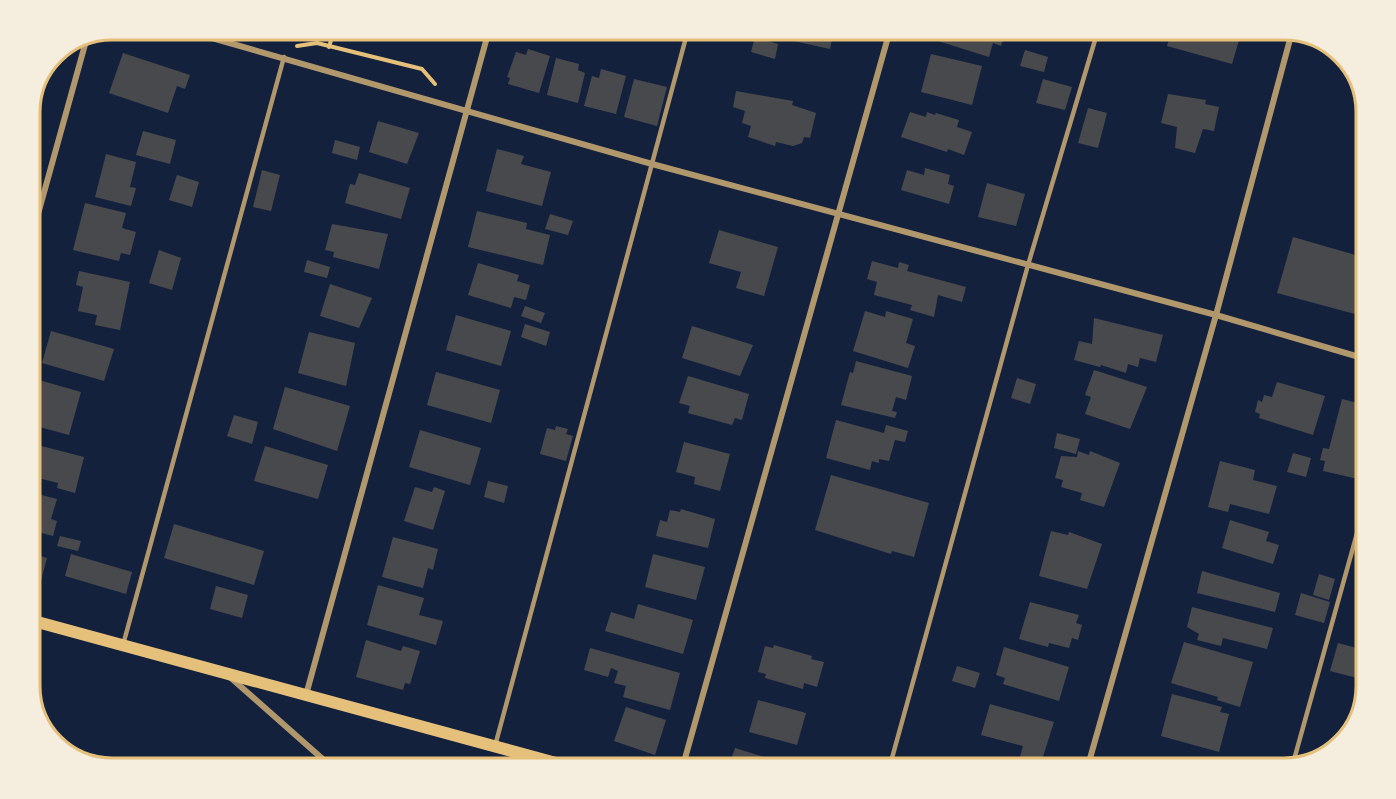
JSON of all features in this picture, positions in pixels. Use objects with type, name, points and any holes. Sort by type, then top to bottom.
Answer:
[{"type":"main road","points":[[41,623],[538,758]]},
{"type":"street","points":[[225,41],[652,164],[1216,315],[1355,356]]},
{"type":"street","points":[[306,696],[486,41]]},
{"type":"street","points":[[685,758],[887,41]]},
{"type":"street","points":[[1090,758],[1216,315],[1290,41]]},
{"type":"street","points":[[41,203],[85,46]]},
{"type":"street","points":[[227,675],[321,758]]},
{"type":"lane","points":[[495,746],[685,41]]},
{"type":"lane","points":[[893,758],[1028,265],[1095,41]]},
{"type":"lane","points":[[123,646],[284,57]]},
{"type":"lane","points":[[1295,758],[1356,538]]},
{"type":"path","points":[[331,41],[329,47],[422,69],[431,83],[440,86]]},
{"type":"building","points":[[754,41],[778,44],[775,59],[751,52]]},
{"type":"building","points":[[794,41],[832,41],[830,49]]},
{"type":"building","points":[[938,41],[1002,41],[1001,46],[993,43],[989,57]]},
{"type":"building","points":[[1169,41],[1239,41],[1232,64],[1167,46]]},
{"type":"building","points":[[528,49],[550,56],[539,93],[508,84],[510,78],[507,77],[516,52],[526,55]]},
{"type":"building","points":[[1025,50],[1048,57],[1044,72],[1020,66]]},
{"type":"building","points":[[123,53],[190,75],[185,89],[177,86],[168,113],[109,93]]},
{"type":"building","points":[[931,54],[982,66],[972,105],[921,92]]},
{"type":"building","points":[[556,58],[579,64],[578,70],[585,73],[578,103],[547,95]]},
{"type":"building","points":[[601,69],[626,76],[616,114],[584,106],[592,76],[599,78]]},
{"type":"building","points":[[634,79],[667,87],[657,126],[624,117]]},
{"type":"building","points":[[1043,79],[1072,87],[1065,110],[1036,103]]},
{"type":"building","points":[[736,91],[793,101],[792,105],[816,113],[810,138],[804,137],[802,143],[793,146],[776,142],[775,146],[748,137],[751,126],[742,123],[745,111],[733,107]]},
{"type":"building","points":[[1168,94],[1206,100],[1205,104],[1219,107],[1214,131],[1203,129],[1195,153],[1175,148],[1177,127],[1161,123]]},
{"type":"building","points":[[1088,108],[1107,113],[1098,148],[1078,143]]},
{"type":"building","points":[[910,112],[926,117],[927,112],[935,115],[936,113],[959,120],[957,127],[972,132],[964,155],[901,137]]},
{"type":"building","points":[[378,121],[419,133],[407,164],[369,152]]},
{"type":"building","points":[[143,131],[176,140],[170,164],[136,155]]},
{"type":"building","points":[[335,140],[360,147],[357,160],[332,153]]},
{"type":"building","points":[[497,149],[524,156],[521,164],[551,172],[542,206],[486,191]]},
{"type":"building","points":[[106,154],[136,162],[130,187],[136,188],[131,206],[95,197]]},
{"type":"building","points":[[925,168],[950,175],[948,184],[954,186],[949,204],[901,190],[907,170],[924,175]]},
{"type":"building","points":[[262,170],[280,175],[271,211],[253,207]]},
{"type":"building","points":[[359,173],[410,188],[401,219],[345,203],[350,184],[355,185]]},
{"type":"building","points":[[177,175],[199,182],[192,207],[169,200]]},
{"type":"building","points":[[987,183],[1025,194],[1016,226],[978,217]]},
{"type":"building","points":[[85,203],[126,213],[122,228],[136,232],[130,255],[121,253],[119,261],[73,250]]},
{"type":"building","points":[[477,211],[527,223],[526,229],[550,235],[543,265],[468,247]]},
{"type":"building","points":[[550,214],[573,221],[568,235],[545,229]]},
{"type":"building","points":[[332,224],[388,234],[379,269],[333,257],[334,252],[325,250]]},
{"type":"building","points":[[719,230],[778,247],[764,296],[736,288],[741,272],[709,263]]},
{"type":"building","points":[[1293,237],[1355,255],[1355,314],[1277,293]]},
{"type":"building","points":[[159,250],[181,258],[172,290],[149,283]]},
{"type":"building","points":[[307,260],[330,267],[327,278],[304,272]]},
{"type":"building","points":[[872,261],[898,268],[899,262],[909,265],[907,271],[966,287],[962,302],[938,295],[934,317],[910,310],[912,305],[874,295],[877,282],[867,279]]},
{"type":"building","points":[[478,263],[519,275],[517,281],[530,285],[526,300],[514,297],[511,308],[468,295]]},
{"type":"building","points":[[79,271],[130,282],[120,330],[95,325],[97,315],[78,311],[83,287],[76,285]]},
{"type":"building","points":[[330,284],[372,298],[359,328],[320,316]]},
{"type":"building","points":[[525,306],[545,313],[541,323],[521,316]]},
{"type":"building","points":[[865,311],[885,317],[886,311],[913,319],[906,343],[915,346],[908,368],[853,351]]},
{"type":"building","points":[[456,315],[511,331],[501,366],[446,350]]},
{"type":"building","points":[[1094,318],[1163,335],[1156,362],[1140,358],[1138,367],[1128,364],[1126,373],[1074,360],[1079,341],[1092,344]]},
{"type":"building","points":[[525,324],[550,332],[546,346],[521,337]]},
{"type":"building","points":[[692,326],[753,345],[740,376],[682,358]]},
{"type":"building","points":[[51,331],[114,349],[104,381],[42,363]]},
{"type":"building","points":[[309,332],[355,343],[346,386],[298,373]]},
{"type":"building","points":[[856,361],[912,376],[906,400],[896,397],[892,411],[897,412],[895,418],[841,405],[850,372],[853,373]]},
{"type":"building","points":[[1094,370],[1147,387],[1130,429],[1085,414],[1091,397],[1085,395]]},
{"type":"building","points":[[436,372],[500,390],[491,423],[427,405]]},
{"type":"building","points":[[688,376],[749,394],[742,420],[735,418],[732,425],[688,413],[690,406],[679,403]]},
{"type":"building","points":[[1017,378],[1036,384],[1030,404],[1011,398]]},
{"type":"building","points":[[41,381],[81,392],[69,435],[41,427]]},
{"type":"building","points":[[1277,382],[1325,396],[1313,435],[1259,418],[1260,414],[1255,412],[1258,400],[1262,402],[1264,395],[1272,397]]},
{"type":"building","points":[[285,387],[350,406],[337,451],[273,429]]},
{"type":"building","points":[[1342,399],[1356,402],[1356,478],[1323,471],[1325,461],[1320,460],[1323,448],[1329,449]]},
{"type":"building","points":[[234,415],[258,422],[252,444],[227,436]]},
{"type":"building","points":[[836,420],[884,433],[886,425],[908,431],[905,442],[895,440],[889,461],[879,459],[879,463],[872,461],[870,470],[826,458]]},
{"type":"building","points":[[556,426],[568,429],[566,434],[573,436],[566,461],[540,454],[547,428],[555,430]]},
{"type":"building","points":[[420,430],[481,448],[470,485],[409,467]]},
{"type":"building","points":[[1057,433],[1080,439],[1076,454],[1054,448]]},
{"type":"building","points":[[684,442],[730,454],[720,491],[694,484],[695,477],[676,472]]},
{"type":"building","points":[[41,446],[84,457],[75,493],[57,488],[58,483],[41,479]]},
{"type":"building","points":[[265,446],[328,465],[318,499],[254,481]]},
{"type":"building","points":[[1078,451],[1089,455],[1090,451],[1120,463],[1104,507],[1080,500],[1082,493],[1061,487],[1063,480],[1055,478],[1061,456],[1077,457]]},
{"type":"building","points":[[1293,453],[1311,458],[1306,477],[1287,472]]},
{"type":"building","points":[[1220,461],[1255,470],[1253,480],[1277,486],[1269,514],[1230,504],[1228,512],[1208,507]]},
{"type":"building","points":[[831,475],[929,503],[914,557],[892,551],[891,554],[815,530]]},
{"type":"building","points":[[488,481],[508,486],[504,503],[484,497]]},
{"type":"building","points":[[415,487],[432,492],[434,487],[445,491],[433,530],[404,521]]},
{"type":"building","points":[[41,495],[57,499],[51,519],[57,521],[53,536],[41,533]]},
{"type":"building","points":[[681,509],[715,519],[708,548],[656,536],[660,520],[667,522],[670,510],[680,512]]},
{"type":"building","points":[[1230,520],[1269,532],[1266,541],[1279,545],[1273,564],[1222,548]]},
{"type":"building","points":[[174,524],[264,551],[254,585],[164,558]]},
{"type":"building","points":[[1051,531],[1068,535],[1069,532],[1102,544],[1087,589],[1039,576]]},
{"type":"building","points":[[60,536],[81,541],[78,551],[57,546]]},
{"type":"building","points":[[393,537],[438,549],[433,570],[428,568],[423,588],[382,577]]},
{"type":"building","points":[[71,554],[132,572],[126,594],[65,576]]},
{"type":"building","points":[[653,554],[705,567],[696,600],[645,587]]},
{"type":"building","points":[[41,556],[47,558],[41,580]]},
{"type":"building","points":[[1202,571],[1280,593],[1275,612],[1197,593]]},
{"type":"building","points":[[1319,574],[1335,579],[1329,600],[1313,595]]},
{"type":"building","points":[[378,585],[424,598],[419,615],[443,621],[436,645],[367,625]]},
{"type":"building","points":[[216,586],[248,595],[242,618],[210,609]]},
{"type":"building","points":[[1301,593],[1330,602],[1324,623],[1295,615]]},
{"type":"building","points":[[1030,602],[1079,615],[1076,623],[1082,625],[1078,640],[1072,638],[1069,648],[1049,643],[1048,647],[1019,639]]},
{"type":"building","points":[[638,604],[693,620],[683,654],[605,631],[611,612],[634,619]]},
{"type":"building","points":[[1192,607],[1273,628],[1267,649],[1223,638],[1221,646],[1197,640],[1199,634],[1187,627]]},
{"type":"building","points":[[366,640],[401,651],[403,646],[420,651],[410,684],[405,683],[403,690],[356,677]]},
{"type":"building","points":[[1184,642],[1253,662],[1240,707],[1217,700],[1218,697],[1171,683]]},
{"type":"building","points":[[1338,643],[1356,648],[1356,678],[1330,671]]},
{"type":"building","points":[[774,645],[812,656],[811,659],[824,662],[817,687],[804,683],[803,689],[765,678],[766,674],[758,672],[765,646],[773,648]]},
{"type":"building","points":[[1004,647],[1069,667],[1059,701],[1003,684],[1005,678],[996,675]]},
{"type":"building","points":[[590,648],[680,673],[670,710],[623,697],[626,686],[614,683],[618,671],[611,668],[608,677],[584,670]]},
{"type":"building","points":[[957,666],[980,673],[975,688],[952,681]]},
{"type":"building","points":[[1172,694],[1222,707],[1220,712],[1229,714],[1219,752],[1161,736]]},
{"type":"building","points":[[758,700],[806,713],[797,745],[749,732]]},
{"type":"building","points":[[990,704],[1054,722],[1043,758],[1020,757],[1023,746],[981,735]]},
{"type":"building","points":[[626,707],[666,720],[655,755],[614,741]]},
{"type":"building","points":[[735,748],[767,758],[732,758]]}]
